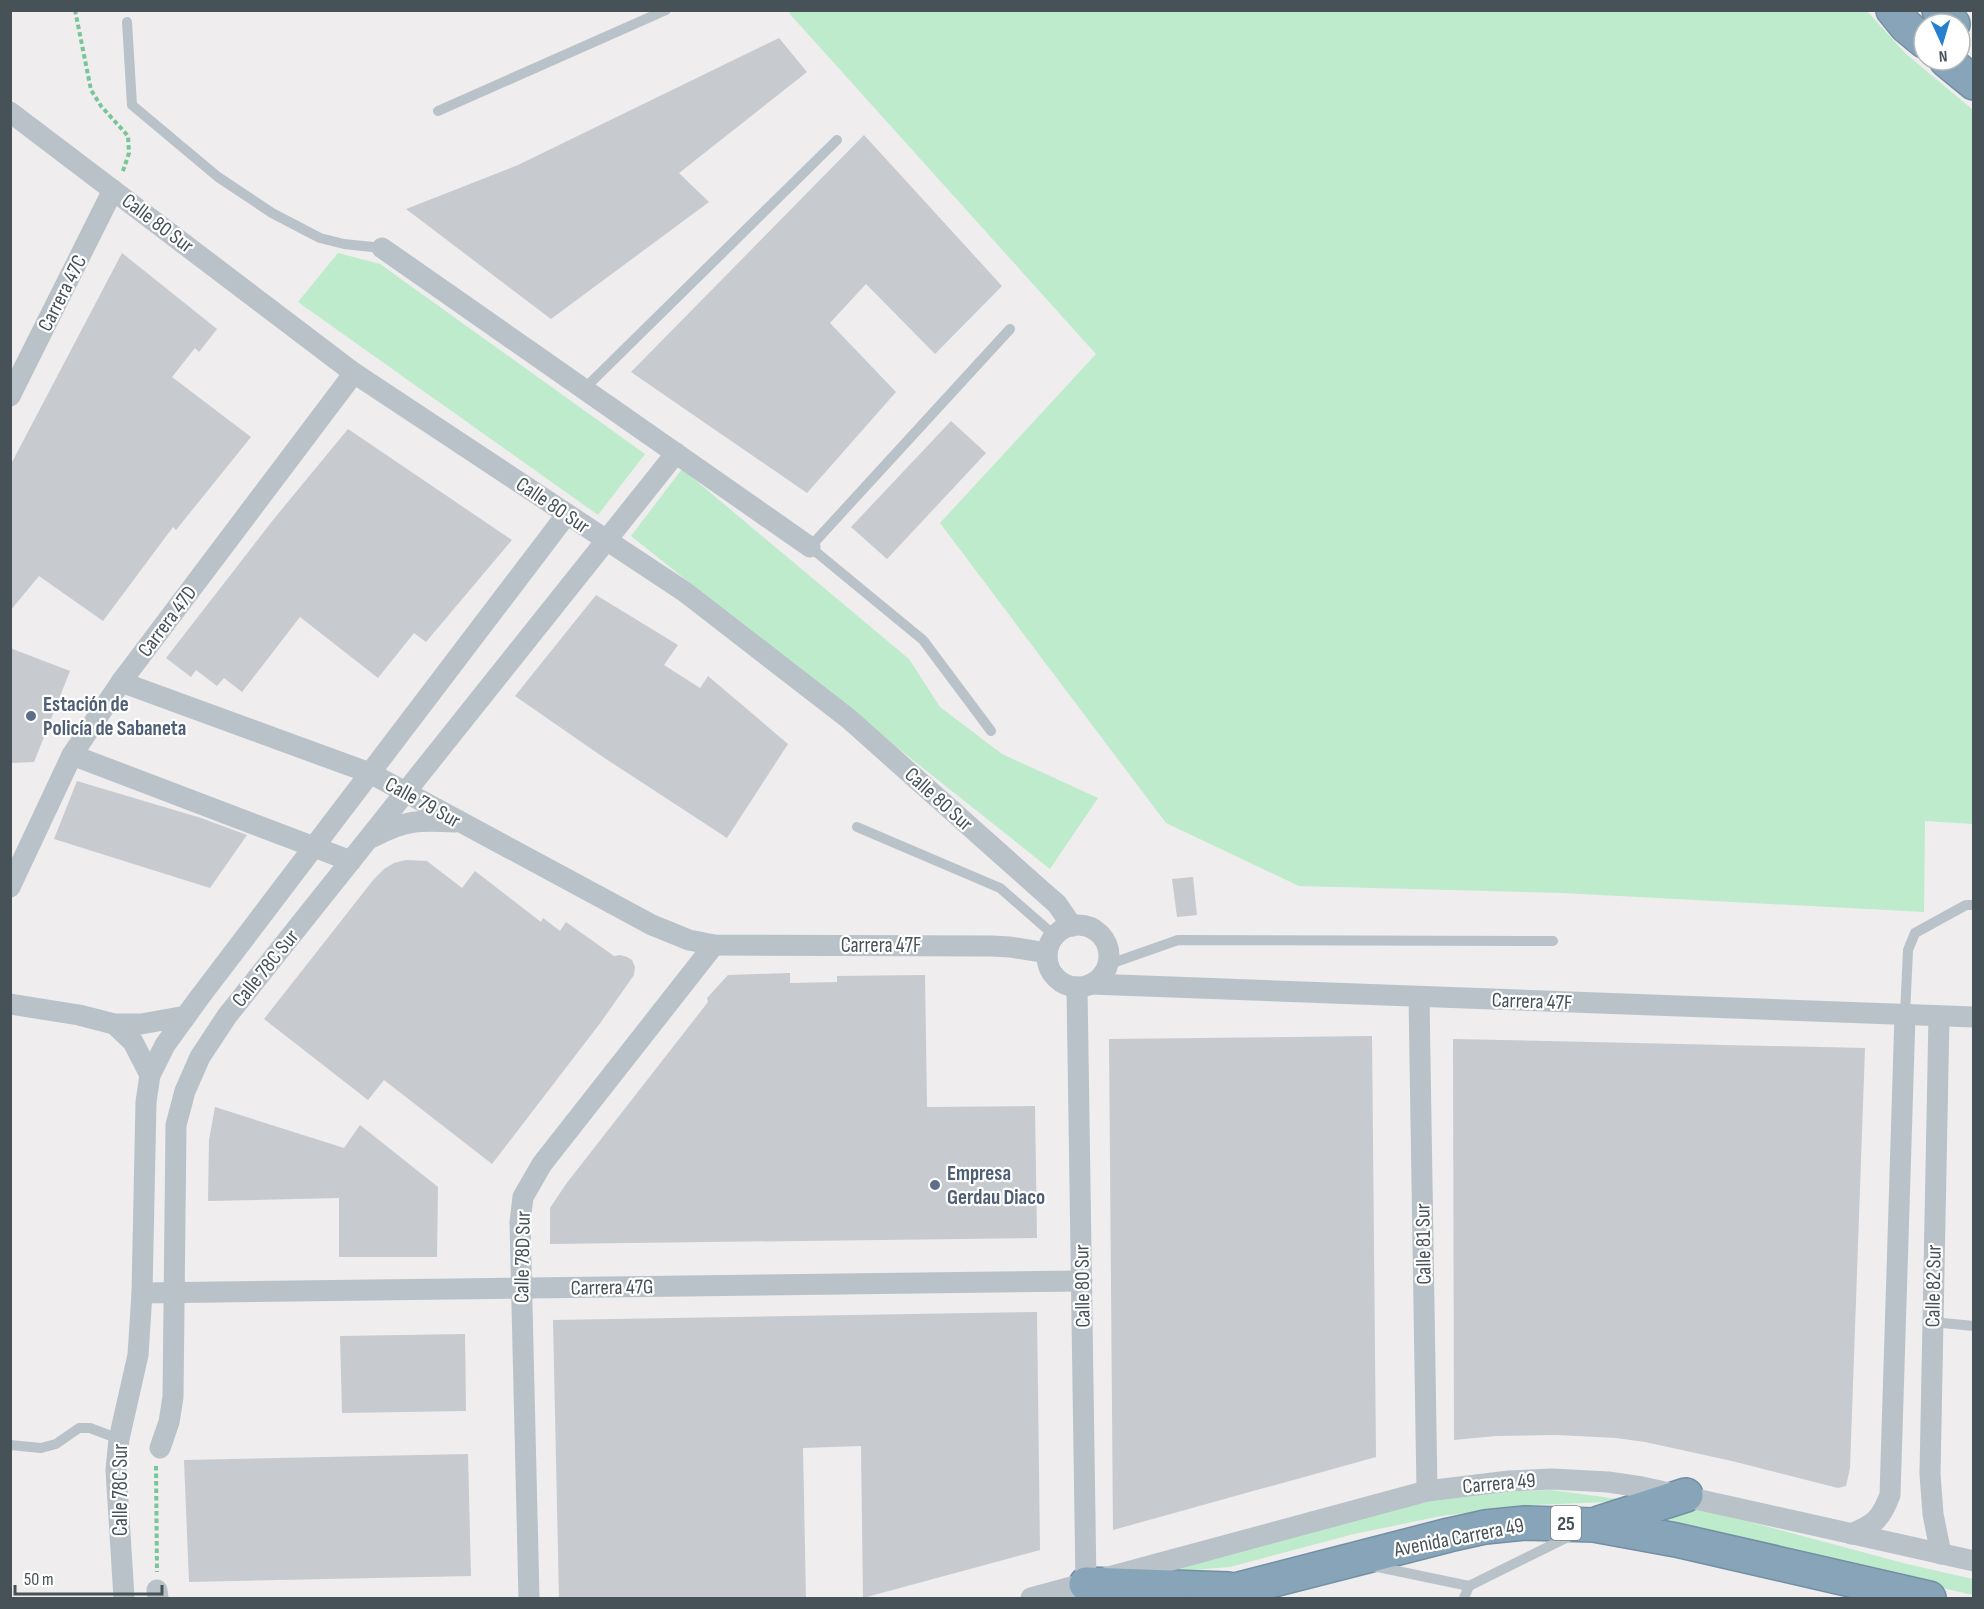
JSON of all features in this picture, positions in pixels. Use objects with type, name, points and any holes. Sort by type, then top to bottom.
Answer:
[{"type":"highway","points":[[1893,10],[1912,31]]},
{"type":"highway","points":[[1960,72],[1974,84]]},
{"type":"highway","points":[[1593,1525],[1686,1496]]},
{"type":"highway","name":"Avenida Carrera 49","points":[[1086,1584],[1219,1594],[1485,1527],[1525,1523],[1593,1525],[1676,1540],[1872,1591],[1929,1599]]},
{"type":"street","name":"Calle 80 Sur","points":[[10,112],[354,373],[685,592],[849,719],[1057,904],[1058,938]]},
{"type":"street","name":"Carrera 47C","points":[[10,396],[113,190]]},
{"type":"street","points":[[382,248],[810,547]]},
{"type":"street","name":"Carrera 47D","points":[[10,887],[72,755],[121,682],[354,373]]},
{"type":"street","name":"Calle 78C Sur","points":[[160,1448],[169,1422],[173,1397],[176,1125],[184,1091],[200,1057],[227,1016],[676,453]]},
{"type":"street","name":"Calle 78C Sur","points":[[124,1599],[116,1470],[119,1439],[138,1355],[142,1293],[146,1102],[150,1075],[165,1045],[186,1016],[567,514]]},
{"type":"street","name":"Calle 79 Sur","points":[[121,682],[370,773],[652,926],[689,940],[714,945]]},
{"type":"street","points":[[72,755],[351,861]]},
{"type":"street","points":[[367,840],[394,826],[422,820],[460,822]]},
{"type":"street","points":[[1092,929],[1106,942],[1109,952],[1107,965],[1099,979],[1084,986],[1066,985],[1052,972],[1058,938],[1092,929]]},
{"type":"street","name":"Carrera 47F","points":[[714,945],[1010,946],[1058,938]]},
{"type":"street","name":"Calle 78D Sur","points":[[529,1599],[520,1288],[520,1222],[523,1197],[531,1181],[714,945]]},
{"type":"street","name":"Calle 80 Sur","points":[[1084,986],[1082,1281],[1086,1584]]},
{"type":"street","name":"Carrera 47F","points":[[1084,986],[1974,1017]]},
{"type":"street","name":"Calle 81 Sur","points":[[1419,997],[1427,1491]]},
{"type":"street","points":[[10,1004],[78,1015],[114,1024],[141,1024],[186,1016]]},
{"type":"street","name":"Calle 82 Sur","points":[[1851,1534],[1875,1522],[1885,1509],[1890,1495],[1905,1015]]},
{"type":"street","name":"Calle 82 Sur","points":[[1939,1016],[1932,1322],[1931,1502],[1941,1554]]},
{"type":"street","points":[[114,1024],[133,1042],[150,1075]]},
{"type":"street","name":"Carrera 47G","points":[[142,1293],[1082,1281]]},
{"type":"street","name":"Carrera 49","points":[[1031,1599],[1427,1491],[1509,1481],[1552,1479],[1608,1482],[1686,1496],[1974,1561]]},
{"type":"lane","points":[[438,111],[666,10]]},
{"type":"lane","points":[[127,22],[132,105],[218,177],[272,213],[320,238],[344,244],[382,248]]},
{"type":"lane","points":[[584,389],[837,140]]},
{"type":"lane","points":[[991,731],[923,640],[810,547],[1010,329]]},
{"type":"lane","points":[[857,827],[1000,888],[1058,938]]},
{"type":"lane","points":[[1905,1015],[1908,950],[1915,933],[1966,905],[1974,905]]},
{"type":"lane","points":[[1107,965],[1178,940],[1553,941]]},
{"type":"lane","points":[[1932,1322],[1974,1326]]},
{"type":"lane","points":[[10,1444],[41,1448],[56,1444],[79,1428],[90,1428],[119,1439]]},
{"type":"lane","points":[[1348,1560],[1469,1586],[1593,1525]]},
{"type":"lane","points":[[1464,1599],[1469,1586]]},
{"type":"path","points":[[75,10],[91,90],[101,106],[128,136],[129,153],[122,174],[113,190]]},
{"type":"path","name":"Calle 78C Sur","points":[[158,1594],[154,1476],[160,1448]]},
{"type":"green space","points":[[794,10],[1867,11],[1912,59],[1912,72],[1928,72],[1973,110],[1973,824],[1925,821],[1924,912],[1563,893],[1299,886],[1166,823],[940,523],[1096,354],[789,13]]},
{"type":"green space","points":[[338,253],[380,264],[645,454],[598,515],[298,302]]},
{"type":"green space","points":[[682,469],[909,659],[940,707],[1002,754],[1098,798],[1050,869],[631,536]]},
{"type":"green space","points":[[1551,1490],[1633,1501],[1532,1505],[1441,1516],[1354,1534],[1230,1567],[1166,1572],[1413,1502],[1486,1492]]},
{"type":"green space","points":[[1690,1506],[1907,1564],[1973,1579],[1973,1595],[1661,1525]]},
{"type":"building","points":[[779,38],[807,72],[679,173],[709,202],[551,319],[406,209],[518,165]]},
{"type":"building","points":[[864,135],[1002,286],[935,354],[866,284],[830,323],[896,392],[807,493],[631,372]]},
{"type":"building","points":[[122,253],[217,329],[199,352],[195,348],[172,377],[251,437],[176,530],[173,527],[103,621],[39,576],[10,611],[10,466]]},
{"type":"building","points":[[951,421],[986,453],[887,559],[851,527]]},
{"type":"building","points":[[348,429],[512,540],[426,642],[414,633],[378,678],[300,617],[242,692],[224,678],[217,686],[196,670],[191,677],[166,658],[273,520]]},
{"type":"building","points":[[596,595],[678,645],[664,665],[700,688],[708,676],[788,744],[727,838],[515,696]]},
{"type":"building","name":"Estación de Policía de Sabaneta","points":[[10,648],[70,671],[34,762],[10,763]]},
{"type":"building","points":[[77,781],[201,818],[247,835],[210,888],[54,839]]},
{"type":"building","points":[[406,860],[427,861],[462,888],[475,871],[541,922],[543,918],[560,931],[566,922],[614,956],[620,955],[632,960],[635,967],[634,975],[601,1022],[492,1164],[384,1080],[368,1100],[264,1019],[374,879],[394,863]]},
{"type":"building","points":[[1193,877],[1197,915],[1177,917],[1172,879]]},
{"type":"building","points":[[790,973],[790,983],[837,982],[837,976],[925,975],[927,1107],[1035,1106],[1037,1238],[550,1244],[550,1208],[566,1184],[708,1002],[707,998],[728,975]]},
{"type":"building","points":[[1372,1036],[1376,1457],[1113,1530],[1109,1039]]},
{"type":"building","points":[[1453,1039],[1865,1048],[1850,1468],[1846,1486],[1838,1488],[1732,1461],[1616,1438],[1557,1435],[1496,1436],[1454,1440]]},
{"type":"building","points":[[215,1107],[344,1148],[360,1125],[438,1187],[437,1257],[339,1257],[339,1198],[208,1201],[209,1140]]},
{"type":"building","points":[[1037,1312],[1040,1550],[863,1598],[861,1446],[803,1448],[806,1599],[559,1599],[553,1320]]},
{"type":"building","points":[[465,1334],[466,1411],[342,1413],[340,1336]]},
{"type":"building","points":[[468,1454],[471,1576],[189,1582],[184,1460]]},
{"type":"place","name":"Estación de Policía de Sabaneta","points":[[31,716]]},
{"type":"place","name":"Empresa Gerdau Diaco","points":[[935,1185]]}]
